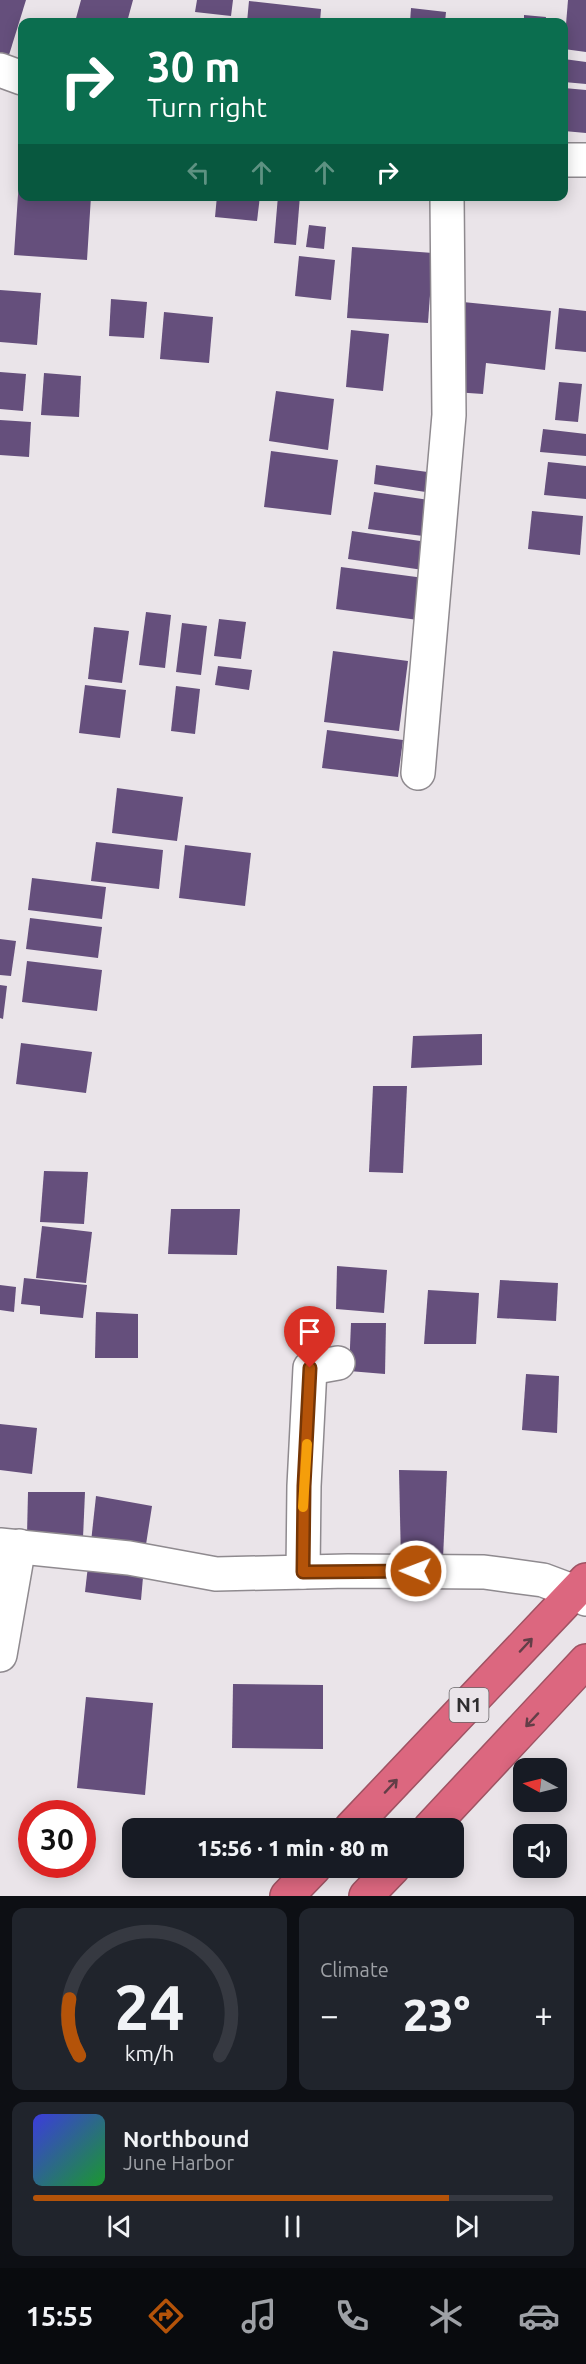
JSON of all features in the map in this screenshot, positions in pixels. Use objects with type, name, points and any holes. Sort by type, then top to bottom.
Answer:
[{"type":"highway","name":"N1","points":[[361,1818],[582,1591]]},
{"type":"highway","name":"N1","points":[[439,1818],[586,1661]]},
{"type":"highway","points":[[287,1896],[304,1878]]},
{"type":"highway","points":[[366,1896],[383,1878]]},
{"type":"street","points":[[0,70],[18,77]]},
{"type":"street","points":[[568,160],[586,160]]},
{"type":"street","points":[[418,773],[448,415],[447,201]]},
{"type":"street","points":[[303,1572],[304,1486],[310,1368],[338,1363]]},
{"type":"street","points":[[0,1655],[10,1545],[129,1558],[216,1574],[484,1572],[543,1580],[582,1591]]},
{"type":"building","points":[[0,0],[26,0],[20,18],[18,18],[18,26],[9,55],[0,52]]},
{"type":"building","points":[[81,0],[133,0],[128,18],[76,18]]},
{"type":"building","points":[[197,0],[233,0],[231,16],[195,12]]},
{"type":"building","points":[[568,0],[586,0],[586,52],[568,50]]},
{"type":"building","points":[[249,1],[321,9],[320,18],[247,18]]},
{"type":"building","points":[[411,8],[446,12],[445,18],[410,18]]},
{"type":"building","points":[[524,15],[546,17],[546,18],[524,18]]},
{"type":"building","points":[[568,60],[586,62],[586,84],[568,82]]},
{"type":"building","points":[[568,88],[586,90],[586,133],[568,131]]},
{"type":"building","points":[[18,195],[18,201],[91,201],[87,260],[14,255]]},
{"type":"building","points":[[217,201],[259,201],[257,221],[215,217]]},
{"type":"building","points":[[278,201],[300,201],[296,245],[274,243]]},
{"type":"building","points":[[309,225],[326,227],[324,249],[306,247]]},
{"type":"building","points":[[352,247],[433,253],[428,323],[347,318]]},
{"type":"building","points":[[299,256],[335,260],[331,300],[295,296]]},
{"type":"building","points":[[0,290],[41,293],[37,345],[0,342]]},
{"type":"building","points":[[111,299],[147,302],[144,338],[109,336]]},
{"type":"building","points":[[463,302],[551,311],[545,370],[486,363],[483,394],[454,392]]},
{"type":"building","points":[[559,308],[586,311],[586,352],[555,349]]},
{"type":"building","points":[[164,312],[213,317],[209,363],[160,359]]},
{"type":"building","points":[[351,330],[389,334],[383,391],[346,387]]},
{"type":"building","points":[[0,372],[26,374],[23,411],[0,409]]},
{"type":"building","points":[[44,373],[81,376],[79,417],[41,415]]},
{"type":"building","points":[[559,382],[582,384],[578,422],[555,420]]},
{"type":"building","points":[[276,391],[334,399],[328,450],[269,441]]},
{"type":"building","points":[[0,420],[31,422],[29,457],[0,455]]},
{"type":"building","points":[[543,429],[586,434],[586,456],[540,452]]},
{"type":"building","points":[[271,451],[338,460],[331,515],[264,507]]},
{"type":"building","points":[[548,462],[586,466],[586,499],[544,495]]},
{"type":"building","points":[[376,465],[435,473],[432,493],[374,484]]},
{"type":"building","points":[[374,492],[436,501],[431,537],[368,529]]},
{"type":"building","points":[[532,511],[583,516],[580,555],[528,549]]},
{"type":"building","points":[[352,531],[427,542],[423,570],[348,559]]},
{"type":"building","points":[[341,567],[424,578],[418,620],[336,609]]},
{"type":"building","points":[[146,612],[171,615],[165,668],[139,665]]},
{"type":"building","points":[[219,619],[246,622],[241,659],[214,656]]},
{"type":"building","points":[[182,623],[207,626],[201,675],[176,672]]},
{"type":"building","points":[[94,627],[129,631],[122,683],[88,679]]},
{"type":"building","points":[[333,651],[408,661],[399,731],[324,722]]},
{"type":"building","points":[[218,666],[252,670],[249,690],[215,685]]},
{"type":"building","points":[[85,685],[126,690],[120,738],[79,733]]},
{"type":"building","points":[[176,686],[200,689],[195,734],[171,731]]},
{"type":"building","points":[[327,730],[403,740],[398,777],[322,768]]},
{"type":"building","points":[[117,788],[183,797],[177,841],[112,833]]},
{"type":"building","points":[[96,842],[163,850],[159,889],[91,881]]},
{"type":"building","points":[[185,845],[251,853],[245,906],[179,898]]},
{"type":"building","points":[[32,878],[106,887],[102,919],[28,910]]},
{"type":"building","points":[[30,918],[102,927],[98,958],[26,949]]},
{"type":"building","points":[[0,939],[16,941],[11,976],[0,975]]},
{"type":"building","points":[[27,961],[102,970],[97,1011],[22,1002]]},
{"type":"building","points":[[0,985],[7,986],[3,1019],[0,1018]]},
{"type":"building","points":[[482,1034],[482,1065],[411,1068],[413,1036]]},
{"type":"building","points":[[21,1043],[92,1052],[86,1093],[16,1084]]},
{"type":"building","points":[[373,1086],[407,1086],[403,1173],[369,1172]]},
{"type":"building","points":[[44,1171],[88,1172],[84,1224],[40,1222]]},
{"type":"building","points":[[171,1209],[240,1209],[237,1255],[168,1254]]},
{"type":"building","points":[[42,1226],[92,1232],[86,1283],[36,1278]]},
{"type":"building","points":[[337,1266],[387,1270],[384,1313],[336,1309]]},
{"type":"building","points":[[24,1278],[87,1285],[83,1318],[40,1314],[40,1306],[21,1304]]},
{"type":"building","points":[[500,1280],[558,1283],[556,1321],[497,1318]]},
{"type":"building","points":[[0,1285],[16,1287],[14,1312],[0,1310]]},
{"type":"building","points":[[428,1290],[479,1293],[476,1344],[424,1344]]},
{"type":"building","points":[[96,1312],[138,1314],[138,1358],[95,1358]]},
{"type":"building","points":[[351,1323],[386,1323],[385,1374],[349,1371]]},
{"type":"building","points":[[526,1374],[559,1376],[557,1433],[522,1430]]},
{"type":"building","points":[[0,1424],[37,1428],[32,1474],[0,1470]]},
{"type":"building","points":[[399,1470],[447,1471],[443,1558],[401,1562]]},
{"type":"building","points":[[28,1492],[85,1492],[83,1538],[27,1535]]},
{"type":"building","points":[[96,1496],[152,1506],[145,1551],[91,1542]]},
{"type":"building","points":[[89,1557],[144,1566],[141,1600],[85,1592]]},
{"type":"building","points":[[233,1684],[323,1685],[323,1749],[232,1748]]},
{"type":"building","points":[[86,1697],[153,1703],[145,1795],[77,1788]]},
{"type":"slow traffic","points":[[303,1507],[307,1444]]},
{"type":"route","points":[[310,1368],[304,1486],[303,1572],[416,1571]]}]
